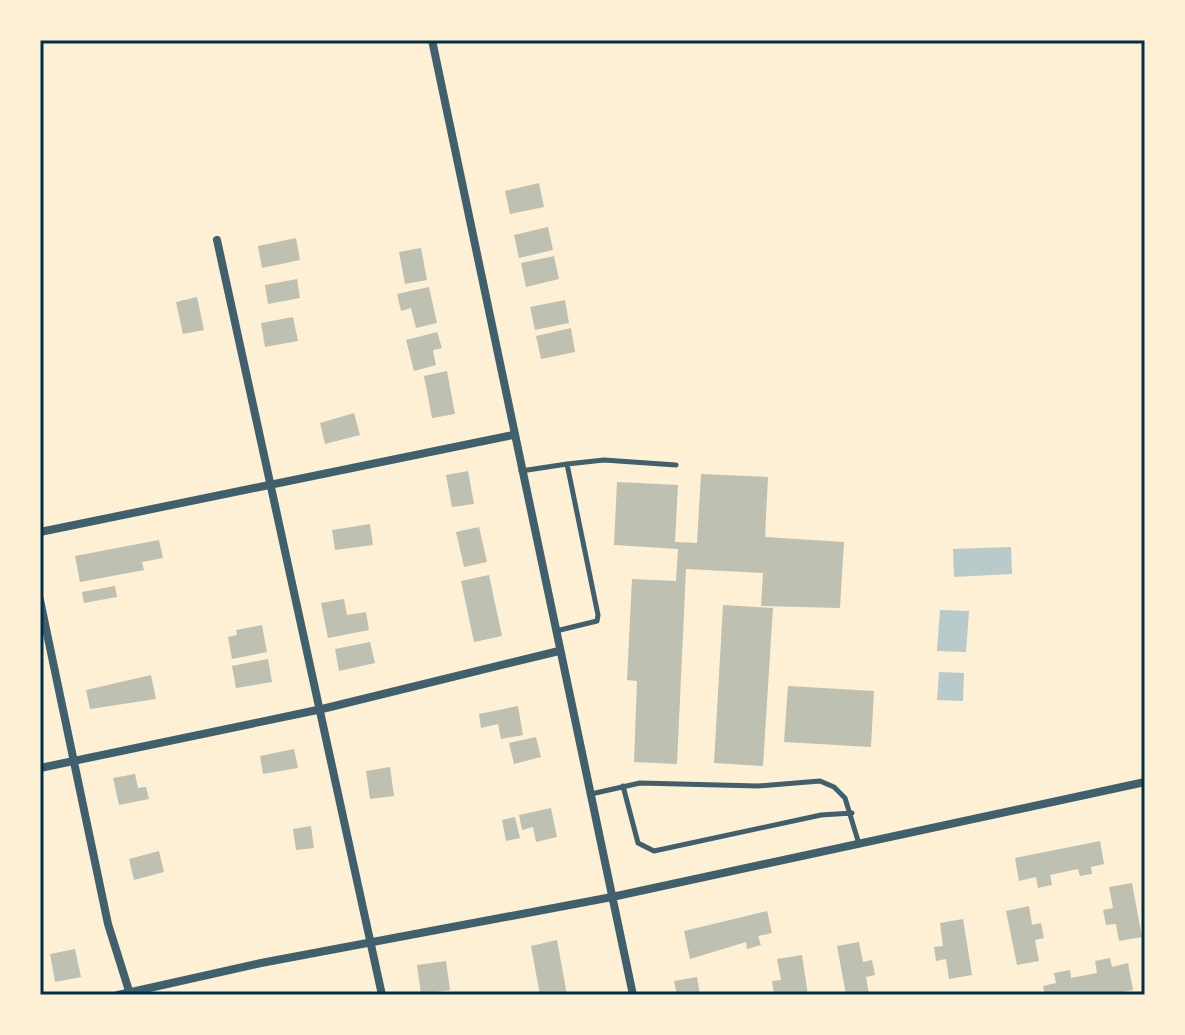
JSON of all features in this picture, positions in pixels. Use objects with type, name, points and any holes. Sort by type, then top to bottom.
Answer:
[{"type":"street","points":[[432,40],[633,995]]},
{"type":"street","points":[[217,240],[322,709],[382,995]]},
{"type":"street","points":[[40,532],[513,435]]},
{"type":"street","points":[[40,600],[108,924],[130,994]]},
{"type":"street","points":[[40,768],[322,709],[559,651]]},
{"type":"street","points":[[118,995],[612,897],[1145,782]]},
{"type":"lane","points":[[521,471],[604,460],[676,465]]},
{"type":"lane","points":[[555,631],[589,626],[597,621],[598,615],[567,464]]},
{"type":"lane","points":[[590,794],[640,783],[769,786],[820,781],[839,791],[852,813],[859,844]]},
{"type":"lane","points":[[623,786],[638,843],[654,851],[821,815],[852,813]]},
{"type":"shaded area","points":[[1011,547],[1012,574],[954,577],[953,549]]},
{"type":"shaded area","points":[[940,610],[969,611],[966,652],[937,651]]},
{"type":"shaded area","points":[[939,672],[964,673],[963,701],[937,700]]},
{"type":"building","points":[[539,183],[544,207],[510,214],[505,191]]},
{"type":"building","points":[[548,227],[553,250],[519,258],[514,235]]},
{"type":"building","points":[[296,238],[300,260],[262,268],[258,246]]},
{"type":"building","points":[[421,248],[427,280],[405,284],[399,252]]},
{"type":"building","points":[[554,256],[559,279],[526,287],[521,263]]},
{"type":"building","points":[[297,279],[300,298],[268,304],[265,285]]},
{"type":"building","points":[[429,287],[437,323],[416,328],[411,308],[401,311],[397,294]]},
{"type":"building","points":[[197,297],[204,330],[183,334],[176,302]]},
{"type":"building","points":[[565,300],[569,323],[535,330],[530,307]]},
{"type":"building","points":[[293,317],[298,341],[265,347],[261,323]]},
{"type":"building","points":[[571,328],[575,352],[541,359],[536,336]]},
{"type":"building","points":[[437,332],[442,348],[433,350],[436,365],[414,371],[406,340]]},
{"type":"building","points":[[447,371],[455,414],[432,418],[424,376]]},
{"type":"building","points":[[354,413],[360,435],[325,444],[320,423]]},
{"type":"building","points":[[468,471],[474,504],[452,507],[446,475]]},
{"type":"building","points":[[701,474],[768,477],[765,537],[844,542],[840,608],[761,606],[763,573],[686,569],[677,764],[634,762],[637,681],[627,680],[632,579],[676,581],[678,549],[614,545],[617,482],[678,485],[675,542],[697,543]]},
{"type":"building","points":[[370,524],[373,545],[335,550],[332,530]]},
{"type":"building","points":[[479,527],[487,562],[464,567],[456,532]]},
{"type":"building","points":[[159,540],[163,558],[142,562],[144,570],[80,582],[75,556]]},
{"type":"building","points":[[489,575],[502,636],[474,642],[461,581]]},
{"type":"building","points":[[115,586],[117,597],[84,603],[82,592]]},
{"type":"building","points":[[344,599],[347,615],[366,612],[369,630],[328,638],[321,603]]},
{"type":"building","points":[[723,605],[773,608],[763,766],[714,763]]},
{"type":"building","points":[[262,625],[267,652],[232,659],[228,637],[237,635],[236,630]]},
{"type":"building","points":[[370,642],[375,663],[339,671],[335,649]]},
{"type":"building","points":[[268,659],[272,682],[236,688],[232,666]]},
{"type":"building","points":[[151,675],[156,699],[90,709],[86,690]]},
{"type":"building","points":[[788,686],[874,691],[871,747],[784,742]]},
{"type":"building","points":[[518,706],[523,735],[501,739],[498,724],[481,728],[479,714]]},
{"type":"building","points":[[536,737],[541,757],[514,764],[509,743]]},
{"type":"building","points":[[294,749],[298,768],[263,774],[260,756]]},
{"type":"building","points":[[390,767],[394,796],[370,799],[366,771]]},
{"type":"building","points":[[135,774],[138,788],[146,787],[149,799],[119,805],[113,778]]},
{"type":"building","points":[[551,808],[557,837],[536,842],[533,827],[522,830],[519,815]]},
{"type":"building","points":[[515,817],[520,838],[506,841],[502,820]]},
{"type":"building","points":[[311,826],[314,848],[296,850],[293,829]]},
{"type":"building","points":[[1100,841],[1104,864],[1091,867],[1092,874],[1080,876],[1078,869],[1050,875],[1052,885],[1038,888],[1036,877],[1019,881],[1015,858]]},
{"type":"building","points":[[159,851],[164,872],[134,880],[129,859]]},
{"type":"building","points":[[1132,883],[1142,937],[1119,941],[1116,924],[1106,925],[1103,910],[1113,908],[1109,887]]},
{"type":"building","points":[[1029,906],[1032,925],[1041,923],[1044,938],[1035,940],[1039,961],[1017,965],[1006,911]]},
{"type":"building","points":[[767,911],[772,933],[758,936],[761,945],[747,949],[746,942],[690,959],[684,931]]},
{"type":"building","points":[[963,919],[972,975],[949,979],[946,959],[936,961],[934,947],[943,946],[940,923]]},
{"type":"building","points":[[557,940],[567,995],[540,995],[531,946]]},
{"type":"building","points":[[859,942],[863,962],[872,960],[875,975],[866,977],[869,995],[846,995],[837,946]]},
{"type":"building","points":[[75,949],[81,977],[55,982],[50,954]]},
{"type":"building","points":[[802,955],[808,995],[774,995],[772,981],[781,980],[777,959]]},
{"type":"building","points":[[1110,958],[1112,967],[1128,963],[1133,990],[1106,995],[1045,995],[1043,986],[1056,983],[1054,973],[1070,970],[1071,978],[1097,973],[1095,961]]},
{"type":"building","points":[[446,961],[450,990],[421,994],[417,965]]},
{"type":"building","points":[[697,977],[700,995],[677,995],[674,981]]}]
